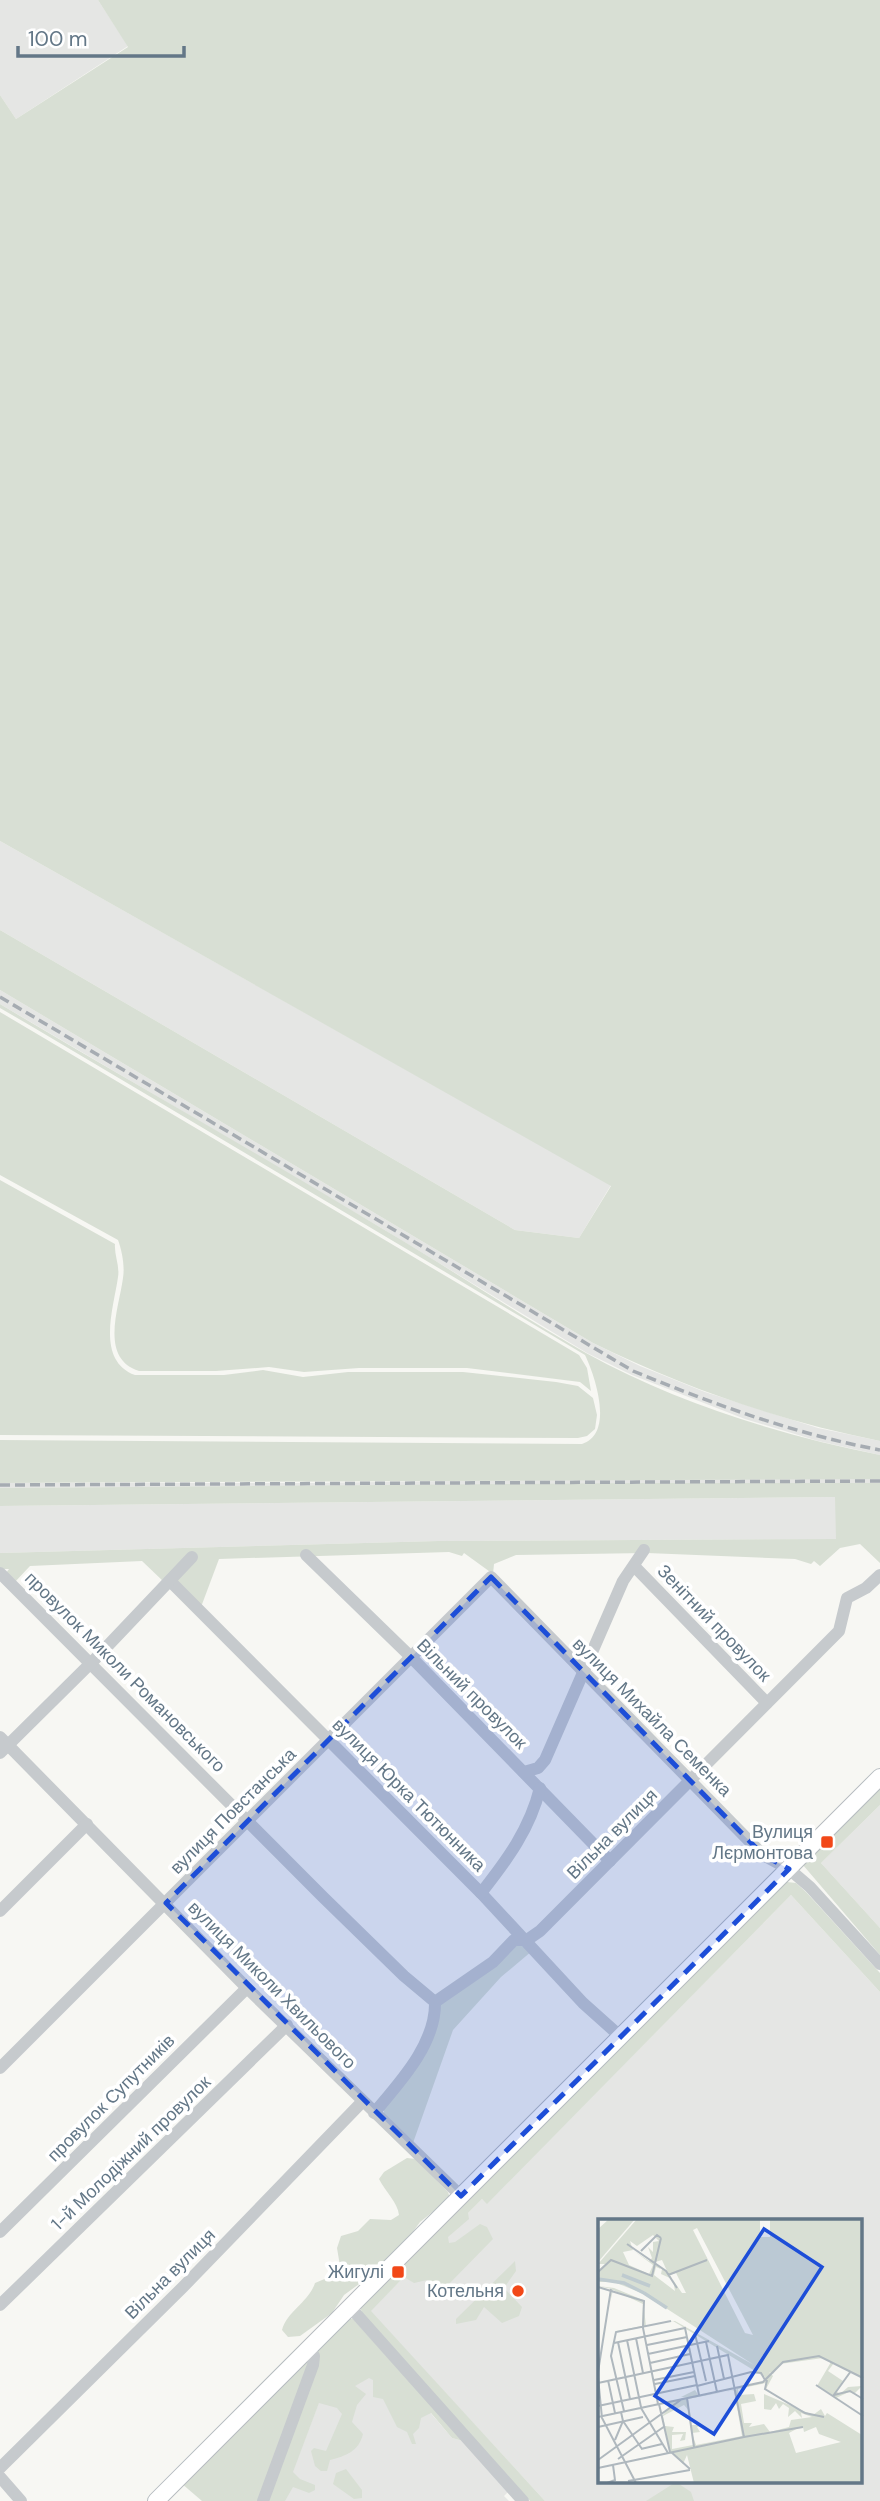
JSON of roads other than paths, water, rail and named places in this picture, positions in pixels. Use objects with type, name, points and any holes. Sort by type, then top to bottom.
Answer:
[{"type":"street","points":[[524,1772],[538,1769],[545,1760],[623,1581],[644,1550]]},
{"type":"street","name":"Вільний провулок","points":[[306,1555],[411,1657],[610,1861]]},
{"type":"street","points":[[3,1745],[91,1662],[192,1557]]},
{"type":"street","name":"Зенітний провулок","points":[[635,1567],[767,1703]]},
{"type":"street","name":"провулок Миколи Романовського","points":[[0,1573],[332,1906],[404,1976],[435,2002]]},
{"type":"street","name":"Вільна вулиця","points":[[435,2002],[493,1962],[514,1940],[527,1940],[540,1931],[839,1631],[848,1598],[866,1588],[880,1575]]},
{"type":"street","name":"вулиця Повстанська","points":[[0,2068],[491,1577]]},
{"type":"street","name":"вулиця Михайла Семенка","points":[[491,1577],[763,1855],[789,1869],[810,1887],[880,1964]]},
{"type":"street","name":"вулиця Юрка Тютюнника","points":[[170,1581],[481,1892],[583,2003],[621,2037]]},
{"type":"street","name":"вулиця Миколи Хвильового","points":[[3,1745],[87,1824],[247,1988],[461,2196]]},
{"type":"street","points":[[156,2501],[880,1777]]},
{"type":"street","points":[[481,1892],[521,1838],[533,1816],[540,1788]]},
{"type":"street","points":[[0,1911],[87,1824]]},
{"type":"street","name":"провулок Супутників","points":[[0,2232],[247,1988]]},
{"type":"street","points":[[374,2113],[412,2064],[436,2020],[435,2002]]},
{"type":"street","name":"1-й Молодіжний провулок","points":[[0,2305],[287,2025]]},
{"type":"street","name":"Вільна вулиця","points":[[0,2468],[183,2287],[362,2102]]},
{"type":"street","points":[[351,2307],[523,2501]]},
{"type":"street","points":[[263,2501],[313,2365],[314,2356],[308,2349]]},
{"type":"street","points":[[0,2477],[22,2501]]},
{"type":"railway","points":[[0,997],[633,1371],[755,1417],[817,1436],[880,1450]]},
{"type":"railway","points":[[0,1485],[880,1481]]},
{"type":"place","name":"Вулиця Лєрмонтова","points":[[827,1842]]},
{"type":"place","name":"Жигулі","points":[[398,2272]]},
{"type":"place","name":"Котельня","points":[[518,2291]]}]
